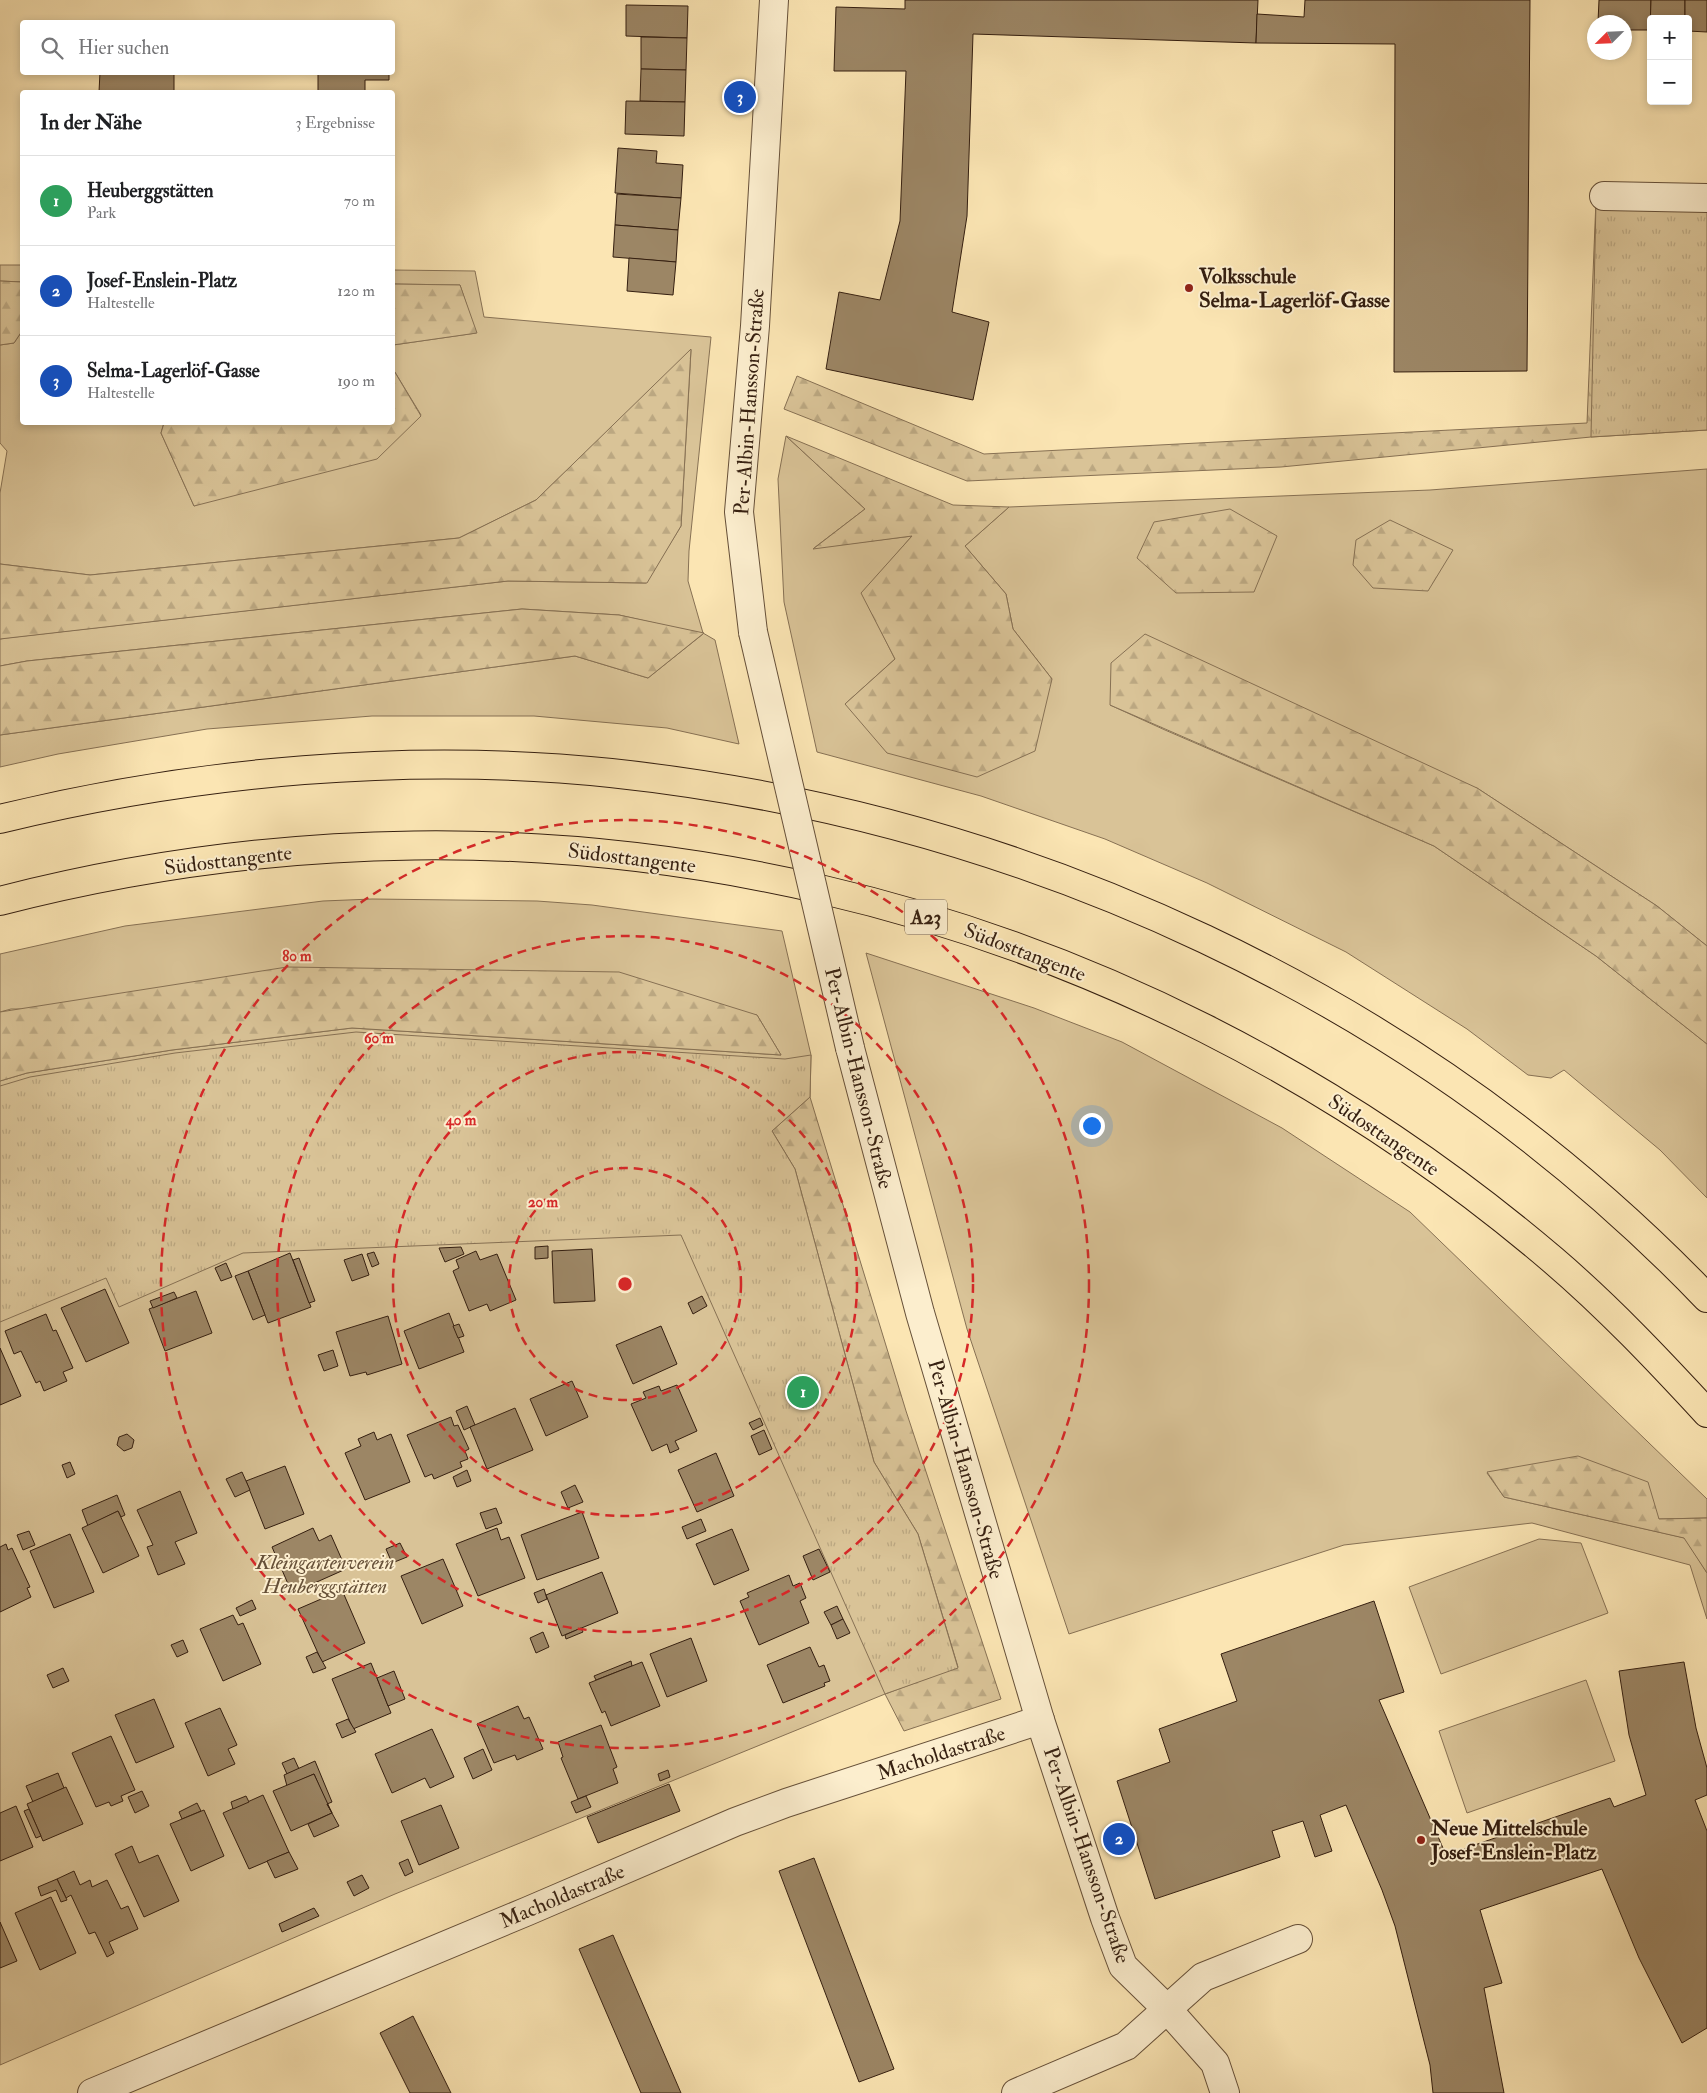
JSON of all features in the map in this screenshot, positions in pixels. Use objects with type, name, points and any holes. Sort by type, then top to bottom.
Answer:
[{"type":"highway","points":[[0,819],[113,795],[199,781],[298,771],[384,766],[498,766],[608,773],[703,785],[798,802],[882,821],[984,850],[1107,896],[1221,946],[1315,994],[1407,1050],[1505,1119],[1600,1196],[1684,1274],[1707,1298]]},
{"type":"highway","name":"Südosttangente","points":[[0,901],[47,889],[132,873],[294,851],[394,845],[501,846],[608,853],[706,867],[788,882],[876,902],[959,927],[1074,969],[1170,1011],[1263,1058],[1362,1117],[1459,1186],[1554,1260],[1631,1332],[1707,1413]]},
{"type":"street","name":"Per-Albin-Hansson-Straße","points":[[774,0],[755,326],[739,512],[753,632],[850,1048],[920,1314],[1040,1720],[1081,1850],[1123,1966],[1168,2010],[1215,2063],[1225,2093]]},
{"type":"street","points":[[1604,196],[1707,198]]},
{"type":"street","name":"Macholdastraße","points":[[92,2093],[528,1911],[735,1822],[786,1803],[1040,1720]]},
{"type":"street","points":[[1016,2093],[1126,2046],[1204,1977],[1298,1939]]},
{"type":"green space","points":[[1596,200],[1707,430],[1591,437],[1281,467],[967,481],[784,409],[797,376],[984,454],[1587,423]]},
{"type":"green space","points":[[1596,200],[1707,205],[1707,430],[1591,437]]},
{"type":"green space","points":[[0,265],[20,265],[20,282],[0,281]]},
{"type":"green space","points":[[395,270],[475,271],[484,317],[711,337],[689,551],[688,581],[703,633],[715,640],[739,744],[667,728],[534,716],[372,716],[207,729],[58,754],[0,767],[0,735],[575,656],[648,678],[703,634],[619,615],[522,609],[27,661],[0,666],[0,639],[6,638],[508,581],[646,583],[681,526],[691,350],[536,500],[459,538],[90,575],[0,564],[0,493],[7,451],[0,443],[0,345],[14,343],[20,334],[20,425],[163,425],[161,433],[194,506],[421,415],[395,372],[395,345],[476,333],[460,285],[395,284]]},
{"type":"green space","points":[[0,281],[20,282],[20,334],[14,343],[0,345]]},
{"type":"green space","points":[[395,284],[460,285],[477,333],[395,345]]},
{"type":"green space","points":[[691,349],[681,526],[647,583],[508,581],[0,639],[0,564],[90,575],[459,538],[536,500]]},
{"type":"green space","points":[[395,372],[421,416],[377,459],[194,506],[161,433],[163,425],[395,425]]},
{"type":"green space","points":[[786,436],[865,509],[814,548],[912,536],[862,593],[895,659],[845,704],[1052,679],[1013,629],[1006,594],[965,546],[1009,507],[1430,490],[1707,469],[1707,946],[1657,906],[1477,788],[1110,705],[1434,846],[1596,956],[1707,1044],[1707,1198],[1660,1150],[1564,1070],[1551,1078],[1528,1075],[1467,1029],[1346,952],[1207,883],[1105,839],[981,796],[817,752],[784,602],[778,479]]},
{"type":"green space","points":[[786,436],[953,505],[1009,507],[965,546],[1006,594],[1013,629],[1052,679],[1035,751],[977,777],[887,753],[845,704],[895,659],[861,593],[912,536],[813,549],[865,509]]},
{"type":"green space","points":[[1230,509],[1277,536],[1254,592],[1176,593],[1137,558],[1154,522]]},
{"type":"green space","points":[[1390,520],[1453,550],[1428,591],[1373,588],[1353,565],[1356,540]]},
{"type":"green space","points":[[522,609],[619,615],[704,633],[648,678],[575,656],[0,735],[0,666],[27,661]]},
{"type":"green space","points":[[1145,634],[1477,788],[1657,906],[1707,946],[1707,1044],[1596,956],[1434,846],[1110,705],[1111,663]]},
{"type":"green space","name":"Kleingartenverein Heuberggstätten","points":[[372,899],[537,901],[592,905],[782,931],[811,1055],[810,1097],[772,1131],[795,1169],[918,1534],[958,1668],[885,1694],[395,1894],[0,2065],[0,1081],[27,1073],[172,1050],[352,1028],[781,1055],[757,1015],[11,1009],[0,1012],[0,954],[125,926],[323,901]]},
{"type":"green space","points":[[866,953],[1034,1008],[1122,1042],[1282,1128],[1410,1212],[1707,1499],[1707,1518],[1659,1519],[1487,1473],[1504,1497],[1685,1538],[1707,1573],[1707,1619],[1690,1565],[1532,1523],[1344,1545],[1069,1634],[967,1329]]},
{"type":"green space","points":[[287,967],[619,972],[757,1015],[781,1055],[352,1028],[172,1050],[27,1073],[0,1081],[0,1012]]},
{"type":"green space","points":[[356,1032],[785,1059],[811,1055],[810,1097],[772,1131],[795,1169],[874,1462],[918,1534],[958,1668],[885,1694],[681,1235],[243,1253],[119,1307],[106,1278],[0,1322],[0,1086],[30,1077],[175,1053]]},
{"type":"green space","points":[[810,1097],[906,1411],[1001,1699],[904,1731],[885,1694],[958,1667],[918,1534],[874,1462],[795,1169],[772,1131]]},
{"type":"green space","points":[[1578,1456],[1648,1482],[1659,1519],[1707,1518],[1707,1573],[1684,1538],[1504,1497],[1487,1472]]},
{"type":"green space","points":[[1539,1539],[1581,1543],[1608,1613],[1441,1674],[1409,1587]]},
{"type":"green space","points":[[1586,1680],[1615,1761],[1467,1813],[1439,1731]]},
{"type":"building","points":[[905,0],[1258,0],[1256,43],[973,34],[967,216],[952,312],[989,322],[973,400],[826,369],[839,292],[880,300],[900,221],[906,71],[834,71],[836,7],[905,9]]},
{"type":"building","name":"Volksschule Selma-Lagerlöf-Gasse","points":[[1305,0],[1530,0],[1527,371],[1394,372],[1395,44],[1256,43],[1257,14],[1304,17]]},
{"type":"building","points":[[1599,0],[1651,0],[1650,15],[1647,15],[1647,30],[1632,30],[1632,15],[1598,15]]},
{"type":"building","points":[[1651,0],[1685,0],[1685,15],[1650,15]]},
{"type":"building","points":[[1685,0],[1707,0],[1707,32],[1692,31],[1692,15],[1685,15]]},
{"type":"building","points":[[626,5],[688,6],[687,38],[626,36]]},
{"type":"building","points":[[641,37],[687,38],[686,70],[641,69]]},
{"type":"building","points":[[641,69],[686,70],[685,102],[640,101]]},
{"type":"building","points":[[100,75],[174,75],[174,90],[99,90]]},
{"type":"building","points":[[318,75],[389,75],[389,80],[365,80],[365,90],[318,90]]},
{"type":"building","points":[[626,101],[685,102],[684,136],[625,134]]},
{"type":"building","points":[[618,148],[657,151],[656,163],[683,165],[681,198],[615,193]]},
{"type":"building","points":[[617,194],[681,198],[678,230],[615,225]]},
{"type":"building","points":[[615,225],[678,230],[676,262],[613,257]]},
{"type":"building","points":[[629,258],[676,262],[673,295],[627,291]]},
{"type":"building","points":[[548,1246],[548,1258],[535,1259],[535,1247]]},
{"type":"building","points":[[461,1247],[464,1254],[445,1262],[439,1248]]},
{"type":"building","points":[[592,1249],[595,1301],[554,1303],[552,1251]]},
{"type":"building","points":[[476,1251],[480,1260],[497,1254],[516,1300],[490,1311],[487,1304],[469,1311],[453,1271],[459,1268],[456,1260]]},
{"type":"building","points":[[374,1252],[379,1264],[372,1267],[367,1254]]},
{"type":"building","points":[[290,1253],[311,1307],[268,1323],[248,1271]]},
{"type":"building","points":[[362,1254],[369,1275],[352,1281],[344,1260]]},
{"type":"building","points":[[299,1258],[315,1301],[309,1303],[293,1260]]},
{"type":"building","points":[[226,1263],[232,1277],[221,1281],[215,1268]]},
{"type":"building","points":[[248,1271],[265,1315],[253,1320],[235,1276]]},
{"type":"building","points":[[105,1289],[129,1343],[86,1362],[61,1308]]},
{"type":"building","points":[[196,1291],[212,1333],[165,1351],[149,1309]]},
{"type":"building","points":[[174,1292],[177,1298],[153,1308],[150,1301]]},
{"type":"building","points":[[702,1296],[707,1306],[693,1314],[688,1303]]},
{"type":"building","points":[[449,1313],[464,1352],[419,1369],[404,1331]]},
{"type":"building","points":[[46,1314],[53,1331],[56,1330],[73,1368],[63,1372],[67,1381],[44,1391],[40,1381],[36,1383],[21,1351],[14,1354],[5,1331]]},
{"type":"building","points":[[388,1316],[402,1364],[367,1375],[366,1372],[350,1376],[336,1332]]},
{"type":"building","points":[[459,1324],[464,1336],[458,1338],[453,1326]]},
{"type":"building","points":[[661,1326],[677,1364],[633,1384],[616,1345]]},
{"type":"building","points":[[0,1348],[21,1396],[0,1405]]},
{"type":"building","points":[[333,1350],[338,1366],[324,1371],[318,1355]]},
{"type":"building","points":[[572,1381],[588,1417],[546,1436],[530,1399]]},
{"type":"building","points":[[677,1385],[697,1431],[675,1441],[679,1449],[670,1453],[667,1444],[652,1451],[631,1404],[646,1398],[643,1392],[659,1386],[661,1391]]},
{"type":"building","points":[[467,1406],[475,1425],[464,1430],[456,1411]]},
{"type":"building","points":[[515,1408],[533,1450],[487,1469],[470,1427]]},
{"type":"building","points":[[451,1417],[454,1426],[458,1425],[469,1449],[465,1451],[468,1459],[460,1462],[462,1467],[434,1479],[432,1474],[425,1477],[407,1435]]},
{"type":"building","points":[[760,1418],[763,1425],[753,1430],[749,1423]]},
{"type":"building","points":[[764,1430],[772,1449],[759,1455],[751,1436]]},
{"type":"building","points":[[374,1432],[377,1440],[391,1434],[410,1482],[365,1500],[345,1453],[361,1446],[358,1439]]},
{"type":"building","points":[[127,1434],[134,1440],[132,1448],[124,1451],[117,1445],[119,1437]]},
{"type":"building","points":[[716,1453],[734,1496],[697,1512],[678,1470]]},
{"type":"building","points":[[70,1462],[75,1474],[67,1478],[62,1465]]},
{"type":"building","points":[[285,1466],[304,1514],[265,1529],[246,1481]]},
{"type":"building","points":[[467,1470],[471,1481],[457,1487],[453,1477]]},
{"type":"building","points":[[242,1472],[250,1490],[235,1497],[226,1479]]},
{"type":"building","points":[[575,1485],[583,1502],[568,1508],[561,1492]]},
{"type":"building","points":[[180,1491],[197,1533],[175,1542],[185,1564],[158,1575],[147,1547],[153,1545],[137,1510]]},
{"type":"building","points":[[117,1495],[125,1515],[121,1517],[118,1511],[88,1526],[82,1510]]},
{"type":"building","points":[[496,1508],[502,1523],[486,1529],[480,1513]]},
{"type":"building","points":[[118,1511],[139,1556],[103,1573],[82,1528]]},
{"type":"building","points":[[582,1512],[599,1558],[537,1580],[521,1535]]},
{"type":"building","points":[[701,1519],[706,1531],[687,1539],[682,1527]]},
{"type":"building","points":[[313,1528],[319,1541],[331,1535],[346,1569],[292,1593],[272,1547]]},
{"type":"building","points":[[497,1528],[501,1540],[509,1537],[525,1578],[478,1596],[456,1544]]},
{"type":"building","points":[[732,1529],[749,1570],[714,1585],[696,1544]]},
{"type":"building","points":[[29,1531],[35,1545],[23,1550],[17,1535]]},
{"type":"building","points":[[70,1534],[94,1592],[54,1608],[30,1551]]},
{"type":"building","points":[[400,1543],[407,1557],[392,1563],[386,1549]]},
{"type":"building","points":[[6,1544],[8,1550],[12,1548],[30,1587],[27,1588],[31,1597],[0,1612],[0,1547]]},
{"type":"building","points":[[819,1549],[830,1572],[813,1580],[803,1556]]},
{"type":"building","points":[[443,1559],[463,1606],[422,1624],[401,1576]]},
{"type":"building","points":[[602,1572],[618,1613],[562,1636],[546,1595]]},
{"type":"building","points":[[789,1575],[793,1586],[800,1583],[806,1598],[800,1601],[809,1623],[759,1645],[740,1601],[749,1597],[747,1593]]},
{"type":"building","points":[[544,1589],[547,1599],[538,1603],[534,1593]]},
{"type":"building","points":[[342,1590],[365,1643],[322,1662],[298,1609]]},
{"type":"building","points":[[252,1600],[256,1609],[240,1616],[236,1608]]},
{"type":"building","points":[[1374,1601],[1404,1692],[1379,1700],[1446,1855],[1610,1798],[1614,1807],[1646,1795],[1629,1735],[1619,1671],[1684,1662],[1696,1728],[1707,1768],[1707,1795],[1695,1800],[1707,1831],[1707,2028],[1682,2043],[1639,1958],[1602,1869],[1480,1910],[1502,1983],[1484,1988],[1504,2093],[1433,2093],[1430,2065],[1395,1926],[1346,1805],[1320,1815],[1332,1851],[1315,1857],[1303,1821],[1272,1831],[1280,1857],[1155,1899],[1117,1781],[1170,1762],[1159,1729],[1237,1701],[1221,1654]]},
{"type":"building","points":[[837,1606],[843,1619],[831,1625],[824,1612]]},
{"type":"building","points":[[233,1615],[238,1625],[243,1623],[261,1664],[223,1681],[200,1629]]},
{"type":"building","points":[[843,1619],[850,1633],[837,1639],[831,1625]]},
{"type":"building","points":[[581,1628],[583,1632],[566,1639],[565,1635]]},
{"type":"building","points":[[543,1632],[549,1647],[536,1653],[530,1638]]},
{"type":"building","points":[[691,1638],[707,1681],[667,1697],[650,1654]]},
{"type":"building","points":[[183,1640],[188,1652],[177,1657],[171,1645]]},
{"type":"building","points":[[810,1647],[819,1667],[824,1665],[830,1681],[824,1683],[825,1686],[783,1703],[767,1665]]},
{"type":"building","points":[[317,1652],[326,1668],[313,1673],[306,1657]]},
{"type":"building","points":[[631,1661],[632,1666],[596,1680],[594,1676]]},
{"type":"building","points":[[642,1662],[660,1706],[611,1726],[605,1711],[602,1713],[589,1683]]},
{"type":"building","points":[[371,1663],[391,1713],[353,1729],[332,1679]]},
{"type":"building","points":[[63,1668],[69,1681],[53,1688],[47,1675]]},
{"type":"building","points":[[394,1671],[405,1699],[388,1706],[377,1678]]},
{"type":"building","points":[[154,1699],[174,1747],[136,1763],[115,1715]]},
{"type":"building","points":[[518,1706],[524,1719],[529,1717],[543,1749],[517,1760],[515,1755],[494,1763],[477,1724]]},
{"type":"building","points":[[220,1708],[237,1745],[228,1749],[235,1764],[208,1776],[185,1723]]},
{"type":"building","points":[[348,1719],[356,1732],[342,1738],[336,1724]]},
{"type":"building","points":[[601,1725],[617,1767],[613,1769],[618,1783],[578,1799],[561,1758],[563,1757],[558,1742]]},
{"type":"building","points":[[432,1729],[454,1777],[430,1788],[425,1778],[392,1793],[375,1754]]},
{"type":"building","points":[[111,1736],[135,1790],[121,1796],[123,1801],[111,1806],[109,1802],[96,1807],[72,1753]]},
{"type":"building","points":[[483,1749],[492,1770],[473,1779],[464,1758]]},
{"type":"building","points":[[294,1758],[299,1769],[287,1774],[282,1763]]},
{"type":"building","points":[[315,1761],[332,1802],[327,1804],[314,1774],[287,1786],[284,1775]]},
{"type":"building","points":[[668,1770],[670,1777],[660,1781],[658,1774]]},
{"type":"building","points":[[58,1773],[64,1788],[33,1802],[26,1786]]},
{"type":"building","points":[[314,1774],[332,1813],[291,1831],[273,1791]]},
{"type":"building","points":[[669,1784],[680,1811],[598,1843],[587,1817]]},
{"type":"building","points":[[66,1787],[83,1824],[43,1841],[27,1804]]},
{"type":"building","points":[[142,1791],[149,1806],[135,1813],[128,1797]]},
{"type":"building","points":[[263,1795],[289,1852],[249,1869],[223,1813]]},
{"type":"building","points":[[246,1796],[249,1802],[233,1809],[231,1802]]},
{"type":"building","points":[[586,1796],[591,1807],[576,1813],[571,1802]]},
{"type":"building","points":[[197,1803],[201,1811],[182,1819],[179,1812]]},
{"type":"building","points":[[441,1805],[459,1848],[419,1865],[401,1821]]},
{"type":"building","points":[[16,1806],[33,1847],[0,1861],[0,1813]]},
{"type":"building","points":[[29,1809],[41,1836],[36,1838],[24,1811]]},
{"type":"building","points":[[204,1810],[224,1856],[191,1871],[170,1824]]},
{"type":"building","points":[[332,1813],[339,1826],[314,1837],[308,1824]]},
{"type":"building","points":[[132,1846],[139,1863],[158,1855],[179,1901],[144,1917],[115,1854]]},
{"type":"building","points":[[289,1852],[298,1869],[275,1878],[267,1861]]},
{"type":"building","points":[[814,1858],[894,2069],[859,2082],[779,1871]]},
{"type":"building","points":[[408,1859],[413,1872],[405,1876],[399,1863]]},
{"type":"building","points":[[74,1871],[80,1885],[90,1880],[92,1887],[107,1880],[121,1909],[128,1906],[138,1929],[109,1942],[114,1953],[107,1957],[95,1932],[89,1934],[71,1895],[66,1898],[57,1879]]},
{"type":"building","points":[[362,1875],[369,1888],[354,1896],[347,1882]]},
{"type":"building","points":[[57,1879],[67,1900],[61,1902],[56,1890],[41,1896],[38,1887]]},
{"type":"building","points":[[51,1897],[76,1953],[40,1970],[15,1913]]},
{"type":"building","points":[[314,1908],[319,1916],[282,1932],[279,1924]]},
{"type":"building","points":[[0,1922],[17,1961],[0,1968]]},
{"type":"building","points":[[613,1935],[681,2093],[641,2093],[579,1949]]},
{"type":"building","points":[[413,2016],[451,2093],[410,2093],[380,2033]]},
{"type":"place","name":"Selma-Lagerlöf-Gasse","points":[[740,97]]},
{"type":"place","name":"Volksschule Selma-Lagerlöf-Gasse","points":[[1189,288]]},
{"type":"place","name":"Heuberggstätten","points":[[803,1392]]},
{"type":"place","name":"Josef-Enslein-Platz","points":[[1119,1839]]},
{"type":"place","name":"Neue Mittelschule Josef-Enslein-Platz","points":[[1421,1840]]}]
